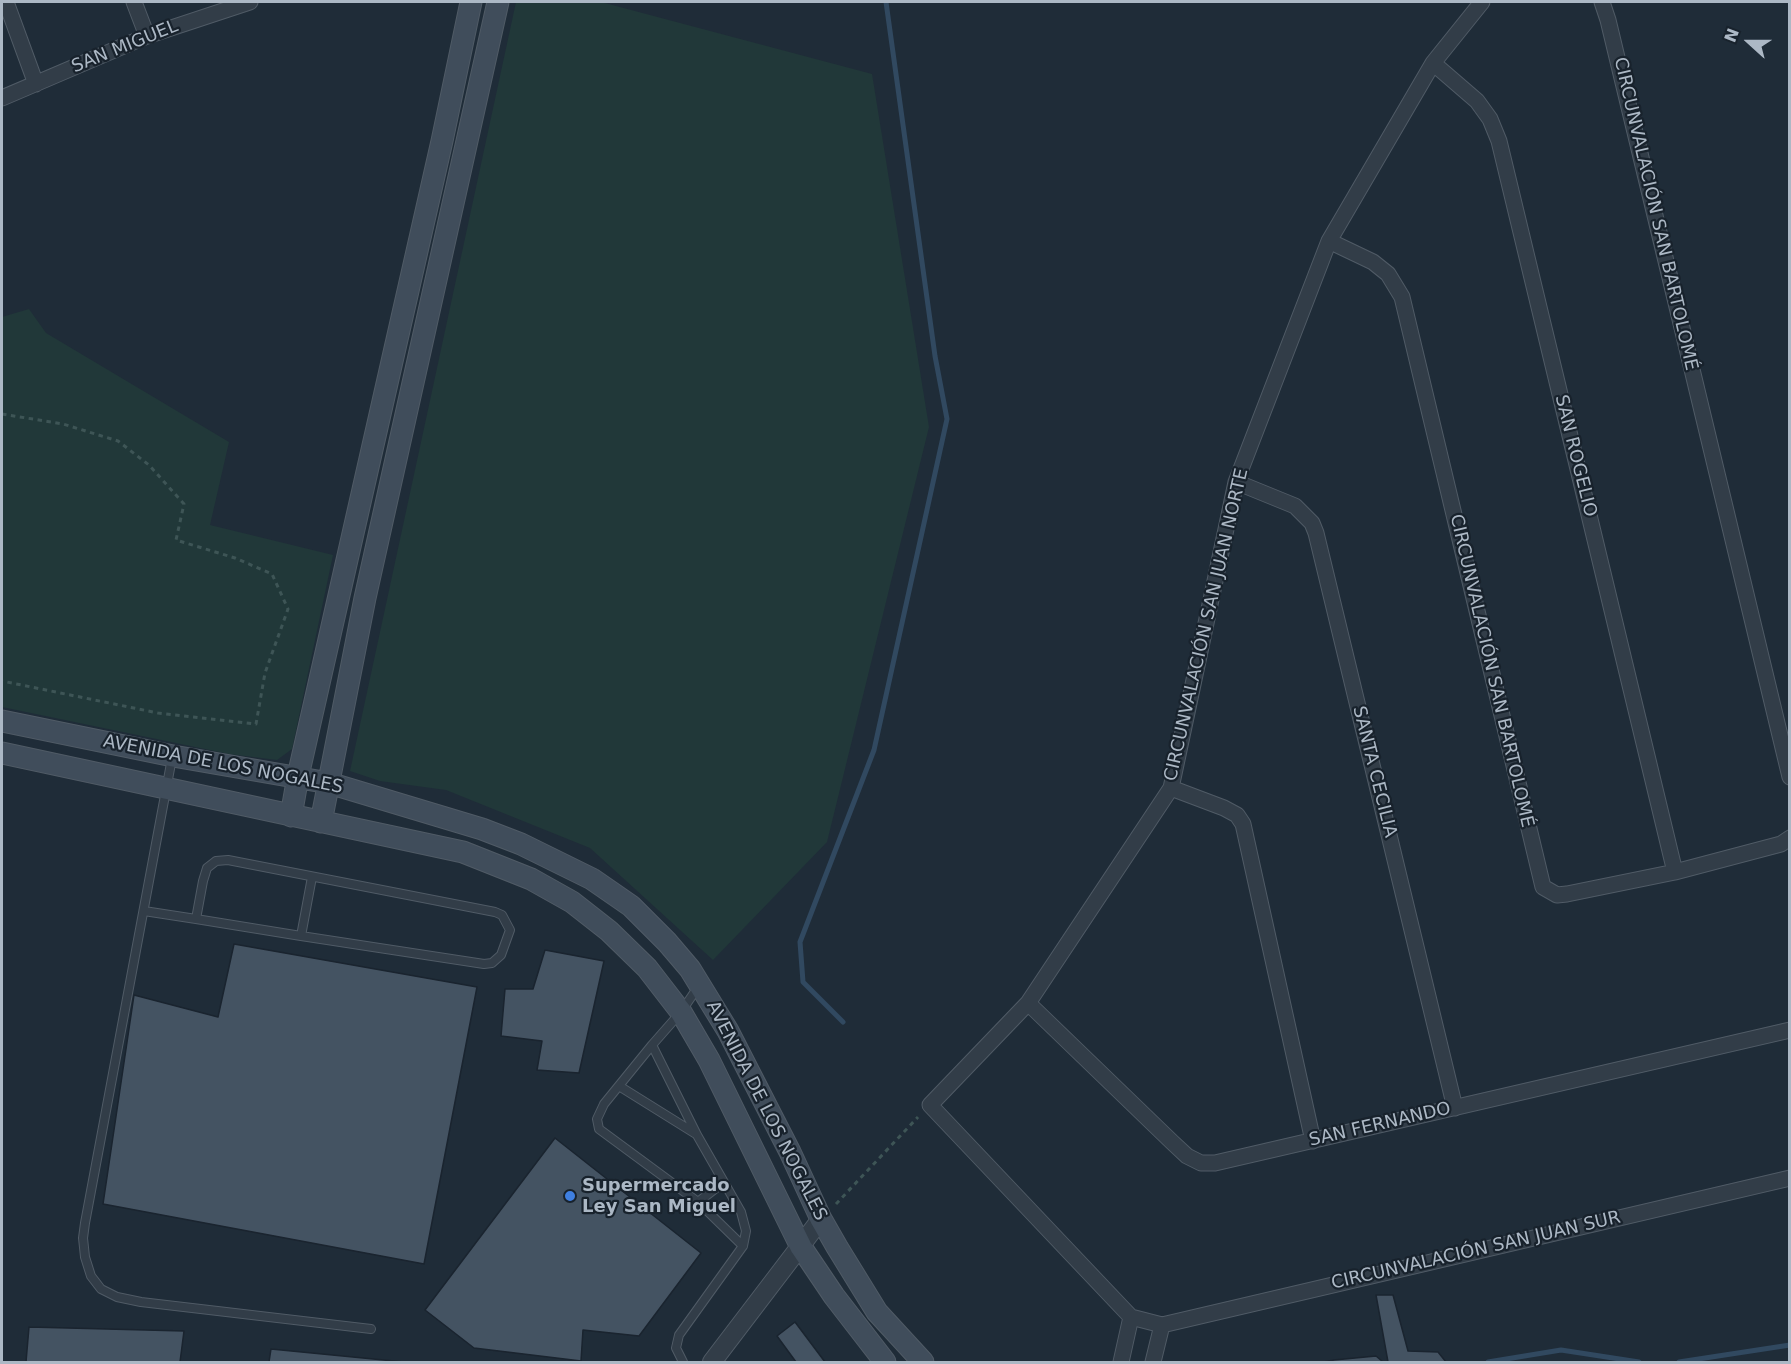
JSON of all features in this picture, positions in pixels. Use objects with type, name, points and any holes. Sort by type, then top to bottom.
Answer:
[{"type":"main road","points":[[291,816],[298,776],[442,141],[471,2]]},
{"type":"main road","points":[[321,822],[365,598],[498,2]]},
{"type":"main road","points":[[339,593],[365,598]]},
{"type":"main road","name":"AVENIDA DE LOS NOGALES","points":[[2,721],[173,756],[329,783],[482,829],[521,844],[592,879],[631,906],[690,969],[728,1031],[790,1152],[821,1220],[877,1312],[916,1360]]},
{"type":"main road","name":"AVENIDA DE LOS NOGALES","points":[[2,753],[463,852],[531,879],[572,902],[609,931],[647,968],[681,1012],[709,1060],[801,1247],[834,1296],[885,1362]]},
{"type":"street","points":[[6,2],[36,84]]},
{"type":"street","points":[[134,2],[147,36]]},
{"type":"street","name":"SAN MIGUEL","points":[[2,98],[147,36],[250,2]]},
{"type":"street","name":"CIRCUNVALACIÓN SAN JUAN NORTE","points":[[930,1105],[1028,1002],[1171,788],[1236,482],[1329,241],[1433,63],[1482,2]]},
{"type":"street","name":"CIRCUNVALACIÓN SAN BARTOLOMÉ","points":[[1602,2],[1790,777]]},
{"type":"street","name":"SAN ROGELIO","points":[[1433,63],[1477,101],[1490,119],[1499,141],[1675,872]]},
{"type":"street","name":"CIRCUNVALACIÓN SAN BARTOLOMÉ","points":[[1329,241],[1372,262],[1388,274],[1402,297],[1543,887],[1557,894],[1567,894],[1675,872],[1781,844],[1790,838]]},
{"type":"street","name":"SANTA CECILIA","points":[[1236,482],[1295,506],[1312,522],[1316,533],[1455,1108]]},
{"type":"street","points":[[1171,788],[1224,808],[1237,815],[1243,824],[1313,1141]]},
{"type":"street","name":"SAN FERNANDO","points":[[1028,1002],[1187,1156],[1201,1163],[1215,1163],[1313,1141],[1790,1030]]},
{"type":"street","points":[[930,1105],[1131,1317],[1121,1362]]},
{"type":"street","name":"CIRCUNVALACIÓN SAN JUAN SUR","points":[[1131,1317],[1162,1325],[1790,1178]]},
{"type":"street","points":[[712,1362],[821,1220]]},
{"type":"street","points":[[1153,1362],[1162,1325]]},
{"type":"lane","points":[[173,756],[85,1223],[83,1238],[90,1276],[101,1289],[125,1299],[371,1329]]},
{"type":"lane","points":[[144,911],[484,964],[492,963],[501,956],[510,930],[502,915],[495,912],[228,860],[216,861],[207,868],[196,919]]},
{"type":"lane","points":[[301,936],[312,877]]},
{"type":"lane","points":[[700,985],[681,1012],[651,1045],[619,1086],[600,1112],[597,1123],[599,1129],[698,1202],[743,1246]]},
{"type":"lane","points":[[651,1045],[697,1135],[741,1212],[746,1231],[743,1246],[679,1335],[675,1348],[683,1362]]},
{"type":"lane","points":[[619,1086],[697,1135]]},
{"type":"lane","points":[[698,1202],[724,1182]]},
{"type":"path","points":[[2,414],[63,424],[118,441],[149,465],[184,504],[176,540],[235,558],[272,574],[288,609],[265,673],[256,724],[158,713],[2,681]]},
{"type":"path","points":[[821,1220],[930,1105]]},
{"type":"green space","points":[[516,2],[601,2],[872,74],[929,427],[827,842],[713,960],[590,848],[446,790],[380,781],[350,771]]},
{"type":"green space","points":[[29,309],[46,333],[229,442],[210,525],[333,555],[292,749],[277,760],[229,754],[2,707],[2,317]]},
{"type":"building","points":[[234,944],[477,987],[424,1264],[103,1204],[134,995],[218,1017]]},
{"type":"building","points":[[545,950],[604,961],[579,1073],[537,1070],[542,1041],[501,1036],[505,989],[533,989]]},
{"type":"building","name":"Supermercado Ley San Miguel","points":[[555,1138],[701,1253],[639,1336],[583,1330],[581,1361],[474,1348],[425,1310]]},
{"type":"building","points":[[1376,1295],[1393,1295],[1408,1351],[1438,1352],[1446,1362],[1388,1362]]},
{"type":"building","points":[[795,1322],[825,1362],[796,1362],[777,1336]]},
{"type":"building","points":[[29,1327],[184,1331],[180,1362],[26,1362]]},
{"type":"building","points":[[271,1349],[404,1362],[269,1362]]},
{"type":"building","points":[[1376,1356],[1383,1362],[1324,1362],[1334,1360]]},
{"type":"waterway","points":[[843,1022],[803,982],[800,942],[874,750],[947,419],[935,356],[886,2]]},
{"type":"waterway","points":[[1679,1362],[1790,1345]]},
{"type":"waterway","points":[[1488,1362],[1561,1350],[1639,1362]]},
{"type":"place","name":"Supermercado Ley San Miguel","points":[[570,1196]]}]
